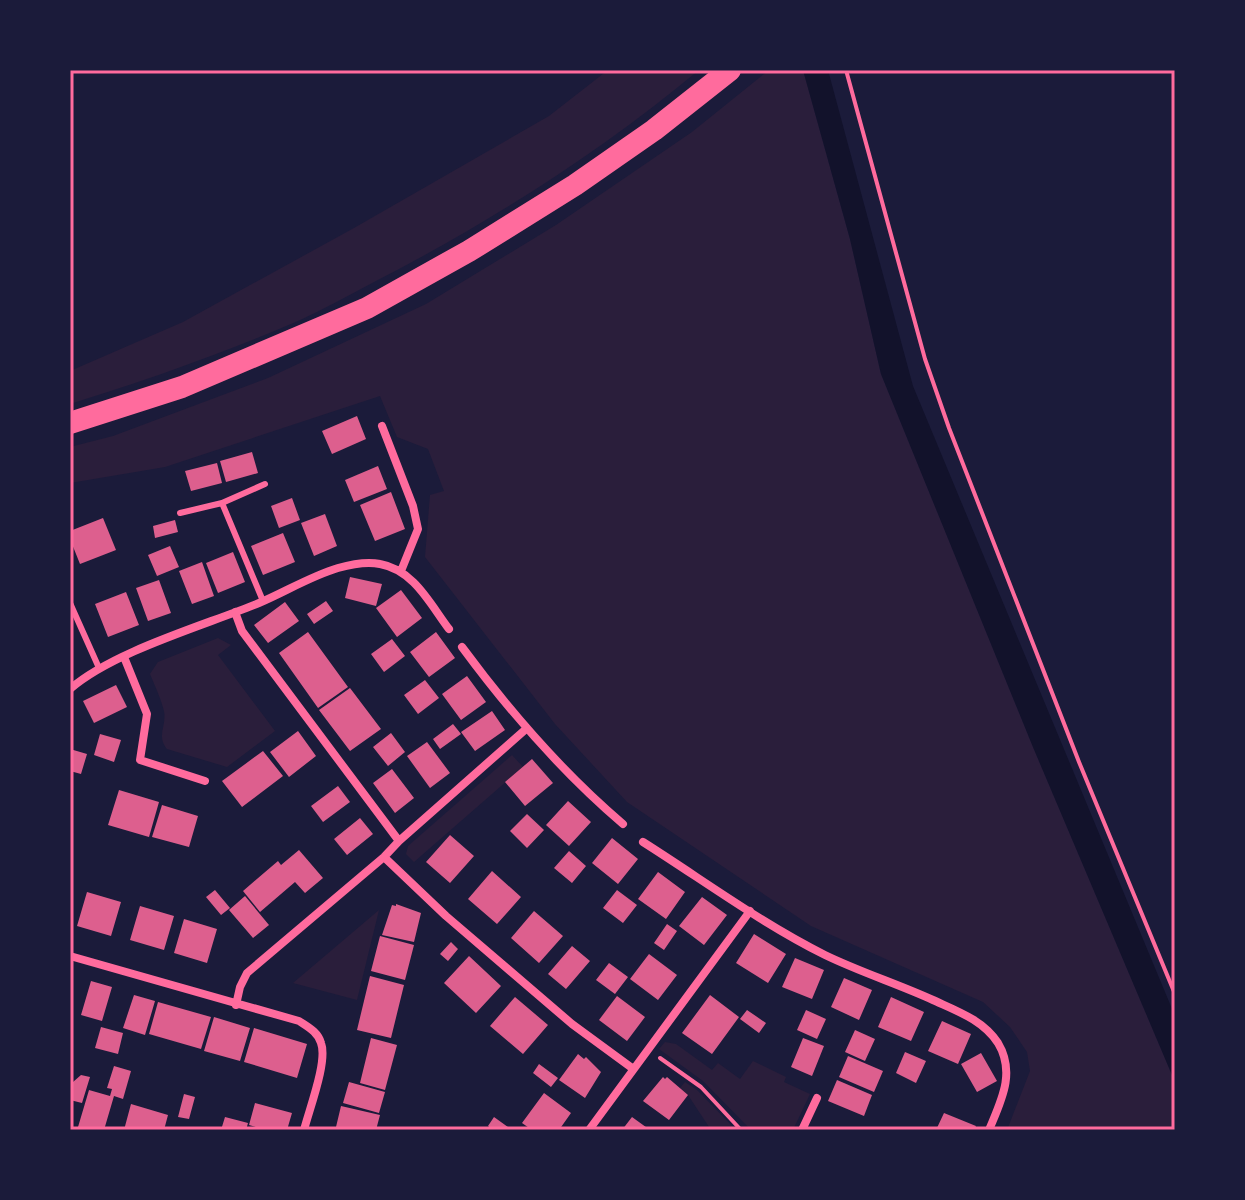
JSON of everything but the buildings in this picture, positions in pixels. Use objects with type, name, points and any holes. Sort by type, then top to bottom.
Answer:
[{"type":"highway","points":[[70,423],[182,387],[367,308],[469,251],[575,185],[730,70]]},
{"type":"street","points":[[382,426],[413,506],[418,529],[401,571]]},
{"type":"street","points":[[70,689],[99,668],[124,657],[335,569],[365,562],[383,564],[401,571],[415,582],[449,629]]},
{"type":"street","points":[[235,612],[242,631],[399,841]]},
{"type":"street","points":[[462,647],[526,729],[565,771],[623,824]]},
{"type":"street","points":[[124,657],[147,714],[140,760],[205,781]]},
{"type":"street","points":[[236,1005],[247,973],[384,857],[526,729]]},
{"type":"street","points":[[643,842],[828,957],[902,986],[967,1015],[986,1027],[1006,1062],[1008,1083],[989,1130]]},
{"type":"street","points":[[384,857],[436,907],[561,1016],[632,1068]]},
{"type":"street","points":[[589,1130],[750,911]]},
{"type":"street","points":[[70,956],[299,1021],[312,1029],[321,1041],[323,1055],[304,1130]]},
{"type":"street","points":[[802,1130],[817,1098]]},
{"type":"lane","points":[[180,513],[222,503],[265,484]]},
{"type":"lane","points":[[222,503],[263,601]]},
{"type":"lane","points":[[70,603],[99,668]]},
{"type":"path","points":[[846,70],[925,359],[949,428],[1079,762],[1175,994]]},
{"type":"path","points":[[647,1049],[701,1087],[741,1130]]},
{"type":"shaded area","points":[[608,70],[699,70],[583,158],[501,211],[417,259],[270,333],[185,366],[70,404],[70,371],[183,322],[354,228],[549,116]]},
{"type":"shaded area","points":[[769,70],[803,70],[850,239],[881,374],[1033,747],[1175,1082],[1175,1130],[1007,1130],[1030,1071],[1027,1052],[1010,1027],[983,1002],[811,926],[627,802],[555,724],[425,557],[430,495],[444,491],[428,449],[397,437],[380,396],[165,467],[70,483],[70,447],[113,436],[268,378],[426,304],[556,225],[692,132]]},
{"type":"shaded area","points":[[803,70],[828,70],[913,386],[1175,1016],[1175,1082],[1033,747],[881,374],[850,239]]},
{"type":"shaded area","points":[[218,638],[231,645],[218,655],[275,731],[227,767],[167,749],[162,739],[164,711],[150,674],[158,662]]},
{"type":"shaded area","points":[[512,755],[523,767],[414,862],[406,854],[408,846]]},
{"type":"shaded area","points":[[379,910],[357,1000],[293,983]]},
{"type":"shaded area","points":[[665,1042],[676,1044],[712,1070],[718,1063],[740,1079],[753,1061],[786,1077],[784,1082],[810,1094],[793,1130],[751,1130],[703,1081],[659,1049]]},
{"type":"shaded area","points":[[685,1082],[736,1130],[711,1130],[688,1095],[679,1089]]}]
